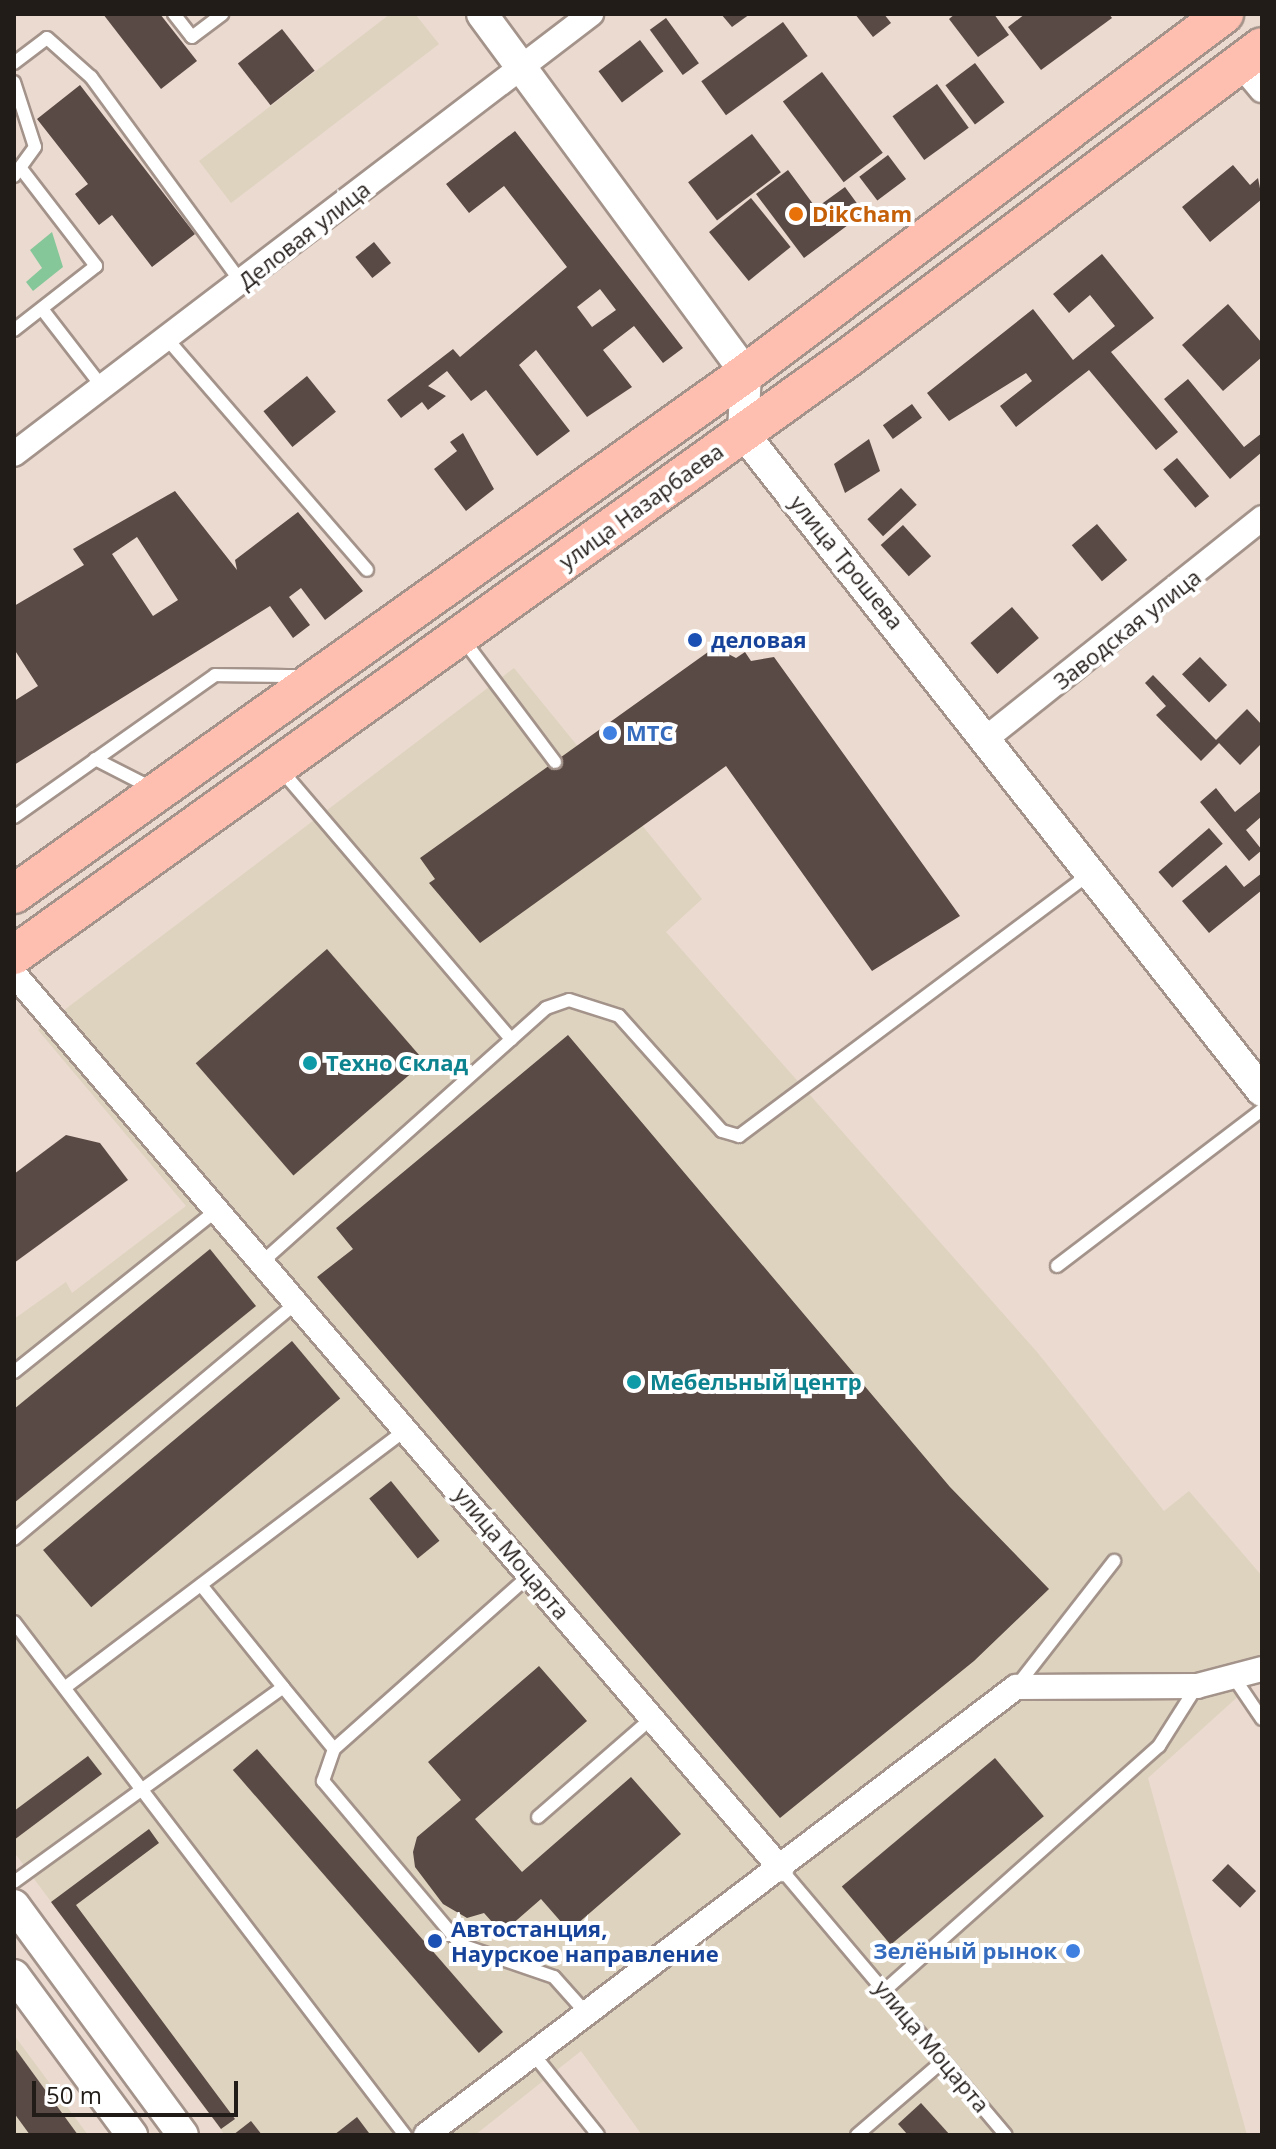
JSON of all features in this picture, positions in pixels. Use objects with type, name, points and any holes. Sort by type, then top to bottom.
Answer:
[{"type":"main road","name":"улица Назарбаева","points":[[14,894],[746,373],[1224,14]]},
{"type":"main road","name":"улица Назарбаева","points":[[14,955],[1255,67]]},
{"type":"street","points":[[482,14],[746,373],[743,433]]},
{"type":"street","name":"Деловая улица","points":[[14,454],[168,340],[591,14]]},
{"type":"street","name":"улица Трошева","points":[[743,433],[988,737],[1262,1091]]},
{"type":"street","name":"Заводская улица","points":[[988,737],[1262,518]]},
{"type":"street","name":"улица Моцарта","points":[[14,974],[781,1869]]},
{"type":"street","points":[[426,2135],[781,1869],[1016,1687],[1197,1686],[1235,1679],[1262,1669]]},
{"type":"street","points":[[14,1905],[183,2135]]},
{"type":"street","points":[[14,1975],[132,2135]]},
{"type":"lane","points":[[174,14],[192,37],[222,14]]},
{"type":"lane","points":[[14,63],[47,38],[91,77],[242,283]]},
{"type":"lane","points":[[14,82],[34,132],[18,173],[96,266],[14,330]]},
{"type":"lane","points":[[42,309],[103,388]]},
{"type":"lane","points":[[168,340],[367,570]]},
{"type":"lane","points":[[460,636],[555,762]]},
{"type":"lane","points":[[14,817],[215,675],[320,676]]},
{"type":"lane","points":[[95,759],[158,791]]},
{"type":"lane","points":[[278,766],[511,1039]]},
{"type":"lane","points":[[261,1263],[546,1008],[592,1003],[642,1035],[722,1131],[739,1136],[1092,872]]},
{"type":"lane","points":[[1057,1266],[1262,1110]]},
{"type":"lane","points":[[14,1372],[217,1210]]},
{"type":"lane","points":[[14,1539],[296,1303]]},
{"type":"lane","points":[[67,1686],[407,1429]]},
{"type":"lane","points":[[1016,1687],[1114,1561]]},
{"type":"lane","points":[[530,1575],[334,1749],[323,1781],[461,1945],[554,1977],[588,2014]]},
{"type":"lane","points":[[201,1585],[334,1749]]},
{"type":"lane","points":[[14,1622],[67,1686],[405,2135]]},
{"type":"lane","points":[[1235,1679],[1262,1719]]},
{"type":"lane","points":[[885,1990],[1159,1746],[1197,1686]]},
{"type":"lane","points":[[14,1882],[283,1687]]},
{"type":"lane","points":[[538,1817],[652,1718]]},
{"type":"lane","name":"улица Моцарта","points":[[781,1869],[1006,2135]]},
{"type":"lane","points":[[534,2055],[598,2135]]},
{"type":"lane","points":[[857,2135],[943,2061]]},
{"type":"shaded area","points":[[390,14],[415,14],[439,44],[231,203],[199,161]]},
{"type":"shaded area","points":[[514,668],[702,899],[666,932],[1037,1352],[1164,1511],[1189,1491],[1262,1576],[1262,1663],[1244,1691],[1148,1778],[1247,2135],[642,2135],[581,2051],[475,2135],[225,2135],[14,1852],[14,1319],[66,1282],[72,1293],[186,1206],[38,1030]]},
{"type":"shaded area","points":[[14,2035],[88,2135],[14,2135]]},
{"type":"green space","points":[[52,232],[63,267],[33,291],[26,282],[42,268],[30,250]]},
{"type":"building","points":[[103,14],[160,14],[197,61],[161,89]]},
{"type":"building","points":[[721,14],[750,14],[732,27]]},
{"type":"building","points":[[855,14],[884,14],[891,23],[873,37]]},
{"type":"building","points":[[955,14],[994,14],[1009,35],[978,57],[949,19]]},
{"type":"building","points":[[1025,14],[1109,14],[1112,18],[1041,70],[1008,27]]},
{"type":"building","points":[[666,18],[699,63],[683,75],[650,30]]},
{"type":"building","points":[[783,22],[808,56],[726,115],[701,81]]},
{"type":"building","points":[[282,29],[315,71],[271,105],[238,63]]},
{"type":"building","points":[[640,40],[663,71],[622,102],[598,71]]},
{"type":"building","points":[[975,63],[1004,102],[975,124],[945,85]]},
{"type":"building","points":[[822,72],[883,153],[844,182],[783,101]]},
{"type":"building","points":[[937,84],[969,128],[924,160],[893,116]]},
{"type":"building","points":[[80,85],[195,234],[152,267],[112,215],[99,225],[75,194],[88,184],[37,119]]},
{"type":"building","points":[[515,131],[683,348],[663,363],[634,326],[603,350],[632,387],[587,417],[536,350],[519,365],[570,431],[537,456],[486,390],[471,401],[447,371],[428,386],[446,396],[428,410],[422,402],[401,418],[387,400],[453,349],[460,357],[567,267],[504,186],[469,213],[446,184]],"holes":[[[600,289],[616,310],[592,327],[577,307]]]},
{"type":"building","points":[[752,134],[781,172],[717,220],[688,182]]},
{"type":"building","points":[[888,155],[906,179],[877,201],[859,177]]},
{"type":"building","points":[[1233,165],[1250,185],[1258,178],[1262,199],[1210,242],[1182,207]]},
{"type":"building","name":"DikCham","points":[[788,170],[816,208],[845,187],[864,213],[804,258],[756,194]]},
{"type":"building","points":[[751,198],[791,247],[749,281],[709,232]]},
{"type":"building","points":[[374,242],[391,263],[372,278],[355,257]]},
{"type":"building","points":[[1102,254],[1154,318],[1111,352],[1178,432],[1156,450],[1089,370],[1016,427],[1000,406],[1032,381],[1026,373],[949,421],[927,393],[1033,309],[1073,360],[1115,326],[1090,295],[1069,313],[1053,294]]},
{"type":"building","points":[[1228,304],[1262,343],[1262,357],[1223,391],[1182,345]]},
{"type":"building","points":[[307,376],[336,412],[292,447],[263,411]]},
{"type":"building","points":[[1188,379],[1244,447],[1262,433],[1262,452],[1230,479],[1164,399]]},
{"type":"building","points":[[912,404],[922,418],[893,439],[883,425]]},
{"type":"building","points":[[463,433],[494,489],[466,511],[434,469],[457,451],[450,442]]},
{"type":"building","points":[[869,439],[880,471],[845,493],[834,464]]},
{"type":"building","points":[[1177,458],[1209,496],[1195,508],[1163,470]]},
{"type":"building","points":[[901,488],[917,505],[883,536],[867,519]]},
{"type":"building","points":[[175,491],[237,570],[235,560],[298,512],[363,591],[325,620],[301,588],[289,597],[310,625],[293,638],[270,606],[14,765],[14,701],[38,686],[14,649],[14,606],[84,565],[73,549]],"holes":[[[137,537],[178,600],[153,616],[112,554]]]},
{"type":"building","points":[[1097,524],[1127,560],[1102,581],[1072,545]]},
{"type":"building","points":[[903,525],[931,556],[909,576],[881,545]]},
{"type":"building","points":[[1012,607],[1039,638],[997,674],[970,643]]},
{"type":"building","points":[[715,647],[736,658],[745,652],[751,661],[774,657],[960,916],[872,971],[726,766],[480,943],[429,883],[435,879],[420,858]]},
{"type":"building","points":[[1200,657],[1227,685],[1209,702],[1182,674]]},
{"type":"building","points":[[1153,675],[1216,740],[1247,709],[1262,725],[1262,743],[1240,765],[1219,743],[1201,761],[1156,715],[1166,706],[1145,683]]},
{"type":"building","points":[[1216,788],[1235,812],[1262,790],[1262,816],[1246,830],[1262,850],[1249,861],[1200,802]]},
{"type":"building","points":[[1209,828],[1223,844],[1172,888],[1158,872]]},
{"type":"building","points":[[1226,865],[1244,887],[1262,873],[1262,890],[1209,933],[1182,901]]},
{"type":"building","name":"Техно Склад","points":[[327,949],[425,1061],[293,1176],[196,1063]]},
{"type":"building","name":"Мебельный центр","points":[[568,1035],[950,1487],[1049,1589],[974,1661],[780,1818],[317,1277],[353,1249],[336,1228]]},
{"type":"building","points":[[66,1135],[100,1143],[128,1180],[14,1263],[14,1174]]},
{"type":"building","points":[[210,1249],[256,1306],[14,1503],[14,1409]]},
{"type":"building","points":[[292,1341],[340,1398],[91,1607],[43,1550]]},
{"type":"building","points":[[391,1481],[439,1541],[418,1558],[369,1499]]},
{"type":"building","points":[[539,1666],[587,1721],[475,1819],[522,1872],[631,1777],[681,1834],[569,1931],[541,1899],[502,1933],[484,1913],[467,1918],[443,1904],[415,1867],[413,1852],[417,1837],[461,1800],[428,1762]]},
{"type":"building","points":[[257,1749],[503,2032],[479,2053],[233,1770]]},
{"type":"building","points":[[88,1756],[102,1774],[14,1840],[14,1811]]},
{"type":"building","points":[[995,1758],[1044,1816],[891,1945],[842,1887]]},
{"type":"building","points":[[149,1829],[159,1843],[76,1905],[235,2119],[221,2129],[51,1902]]},
{"type":"building","points":[[1228,1864],[1256,1891],[1240,1908],[1212,1881]]},
{"type":"building","points":[[14,2047],[78,2135],[30,2135],[14,2113]]},
{"type":"building","points":[[921,2103],[950,2135],[908,2135],[898,2124]]},
{"type":"building","points":[[357,2117],[369,2133],[334,2135]]},
{"type":"building","points":[[251,2121],[262,2135],[233,2135]]},
{"type":"place","name":"DikCham","points":[[796,214]]},
{"type":"place","name":"деловая","points":[[695,640]]},
{"type":"place","name":"МТС","points":[[610,733]]},
{"type":"place","name":"Техно Склад","points":[[310,1063]]},
{"type":"place","name":"Мебельный центр","points":[[634,1382]]},
{"type":"place","name":"Автостанция, Наурское направление","points":[[435,1941]]},
{"type":"place","name":"Зелёный рынок","points":[[1073,1951]]}]
